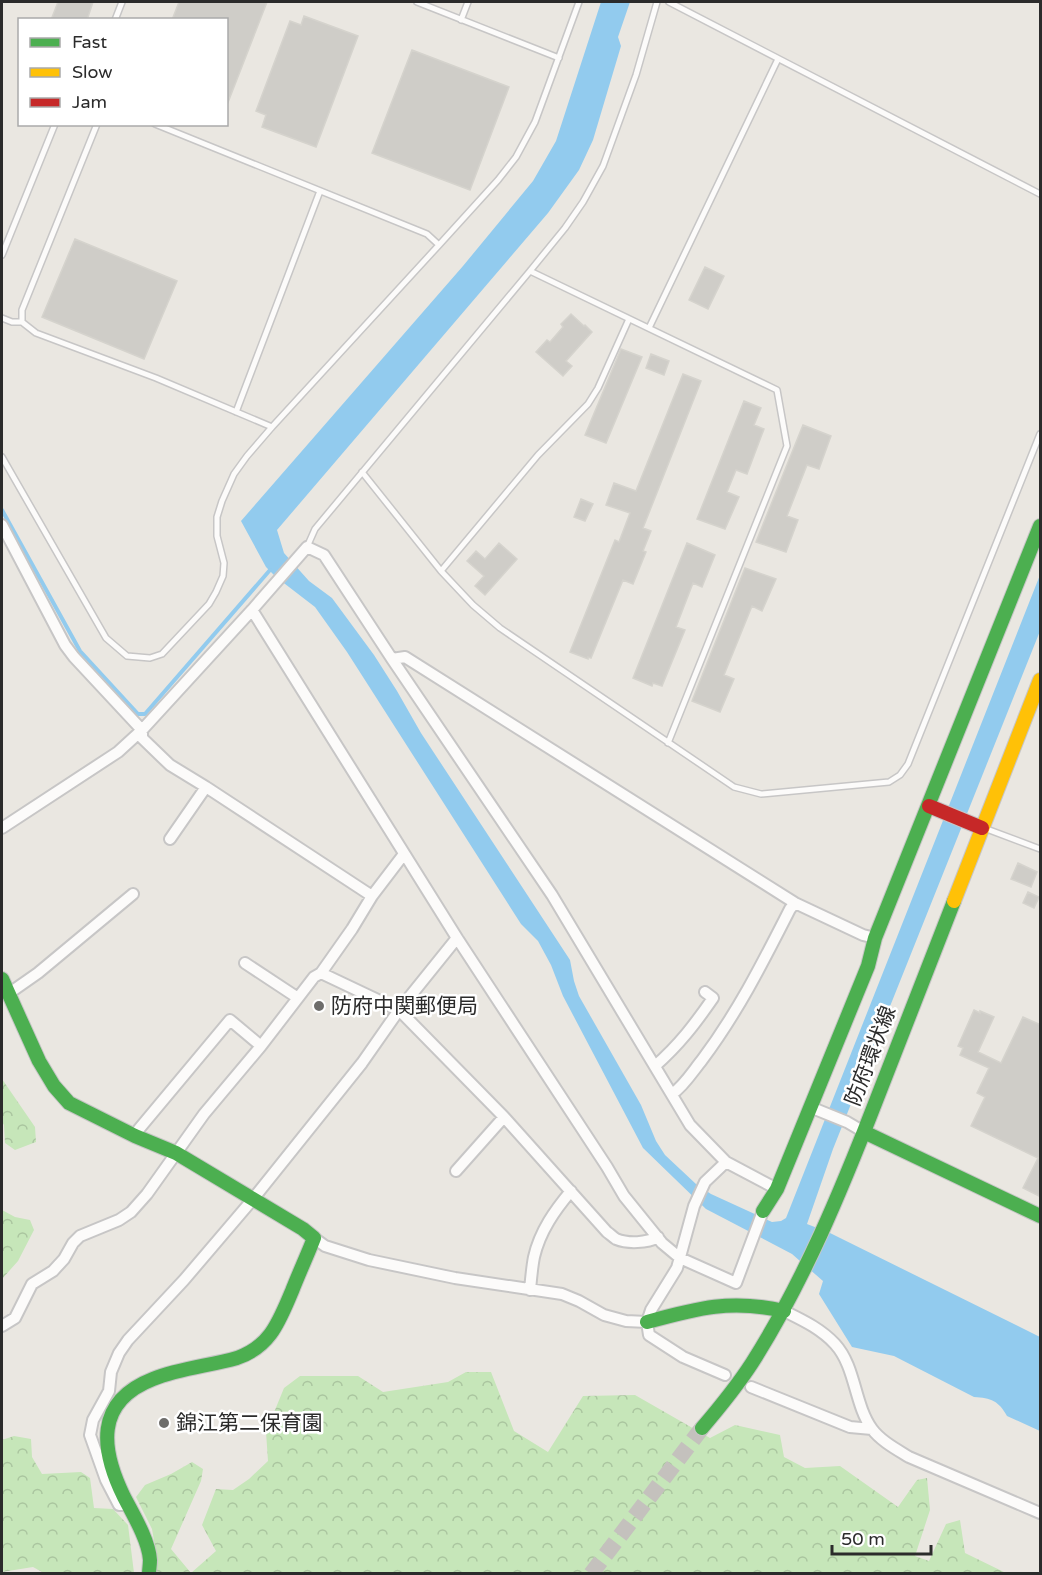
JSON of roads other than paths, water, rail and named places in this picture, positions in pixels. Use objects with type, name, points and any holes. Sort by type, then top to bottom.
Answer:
[{"type":"street","points":[[2,525],[70,651],[142,730],[142,738],[170,765],[372,896]]},
{"type":"street","points":[[252,610],[457,938],[624,1196],[658,1238],[680,1258],[736,1283],[764,1211],[777,1189],[813,1108],[868,966],[875,938],[932,807],[1041,526]]},
{"type":"street","points":[[2,828],[118,752],[142,730],[307,547],[324,555],[552,895],[690,1125],[726,1162],[777,1189]]},
{"type":"street","points":[[392,659],[405,657],[795,903],[875,938]]},
{"type":"street","name":"防府環状線","points":[[702,1428],[751,1365],[784,1311],[826,1224],[1041,680]]},
{"type":"street","points":[[170,839],[206,787]]},
{"type":"street","points":[[932,807],[982,828]]},
{"type":"street","points":[[2,1326],[15,1318],[32,1284],[53,1271],[80,1236],[119,1220],[147,1194],[204,1114],[261,1046],[314,977],[321,973],[372,896],[404,854]]},
{"type":"street","points":[[8,994],[38,973],[133,894]]},
{"type":"street","points":[[672,1094],[693,1072],[739,1007],[795,903]]},
{"type":"street","points":[[129,1505],[119,1505],[106,1479],[90,1435],[93,1420],[109,1391],[111,1372],[119,1353],[253,1199],[362,1063],[399,1010],[457,938]]},
{"type":"street","points":[[245,963],[297,998]]},
{"type":"street","points":[[321,973],[399,1010],[504,1117],[607,1232],[616,1239],[627,1242],[650,1241],[658,1238]]},
{"type":"street","points":[[2,979],[39,1060],[54,1086],[69,1103],[135,1136],[176,1153],[303,1229],[325,1246],[369,1260],[455,1278],[562,1294],[604,1315],[626,1321],[647,1322],[717,1305],[764,1305],[784,1311],[813,1325],[836,1344],[854,1381],[872,1429],[888,1445],[909,1457],[1041,1513]]},
{"type":"street","points":[[655,1066],[671,1053],[691,1030],[713,998],[705,992]]},
{"type":"street","points":[[135,1136],[230,1020],[261,1046]]},
{"type":"street","points":[[813,1108],[847,1122],[1041,1216]]},
{"type":"street","points":[[456,1171],[504,1117]]},
{"type":"street","points":[[725,1375],[683,1357],[649,1335],[647,1322],[651,1310],[676,1268],[694,1206],[705,1182],[726,1162]]},
{"type":"street","points":[[530,1290],[534,1257],[539,1241],[552,1216],[571,1191]]},
{"type":"street","points":[[149,1574],[150,1559],[142,1534],[115,1477],[107,1449],[108,1425],[118,1404],[131,1390],[150,1380],[244,1356],[258,1347],[271,1335],[279,1322],[314,1238]]},
{"type":"street","points":[[751,1387],[850,1427],[872,1429]]},
{"type":"lane","points":[[116,18],[122,2]]},
{"type":"lane","points":[[417,2],[559,58]]},
{"type":"lane","points":[[460,20],[468,2]]},
{"type":"lane","points":[[2,457],[106,638],[127,656],[150,658],[162,654],[208,604],[223,576],[224,563],[217,536],[217,517],[234,474],[272,427],[498,180],[516,157],[535,122],[579,2]]},
{"type":"lane","points":[[307,547],[315,529],[530,271],[583,202],[603,166],[636,75],[657,2]]},
{"type":"lane","points":[[669,2],[1041,194]]},
{"type":"lane","points":[[649,328],[778,59]]},
{"type":"lane","points":[[2,255],[54,126]]},
{"type":"lane","points":[[22,322],[22,310],[96,126]]},
{"type":"lane","points":[[160,126],[427,234],[439,245]]},
{"type":"lane","points":[[236,412],[320,191]]},
{"type":"lane","points":[[530,271],[777,390],[787,446],[668,742]]},
{"type":"lane","points":[[2,318],[12,322],[22,322],[36,333],[156,378],[272,427]]},
{"type":"lane","points":[[441,571],[538,455],[588,404],[598,388],[629,319]]},
{"type":"lane","points":[[362,472],[441,571],[473,605],[500,628],[734,787],[761,794],[889,782],[900,775],[908,764],[1041,434]]},
{"type":"lane","points":[[982,828],[1041,849]]},
{"type":"water","points":[[601,2],[630,2],[618,37],[621,46],[593,140],[579,170],[548,213],[277,530],[284,553],[309,581],[332,598],[374,655],[421,733],[570,960],[579,996],[641,1105],[656,1141],[665,1155],[696,1184],[711,1194],[772,1222],[786,1218],[1040,575],[1040,631],[833,1149],[807,1224],[830,1233],[1040,1337],[1040,1431],[1007,1416],[994,1401],[974,1397],[894,1356],[852,1347],[819,1294],[823,1281],[792,1254],[706,1209],[643,1148],[563,996],[551,965],[538,941],[521,924],[347,652],[315,607],[266,567],[241,521],[463,266],[533,181],[556,141]]},
{"type":"waterway","points":[[2,510],[80,651],[138,714],[145,714],[270,570]]},
{"type":"tunnel","points":[[591,1574],[702,1428]]},
{"type":"place","name":"防府中関郵便局","points":[[319,1006]]},
{"type":"place","name":"錦江第二保育園","points":[[164,1423]]}]
